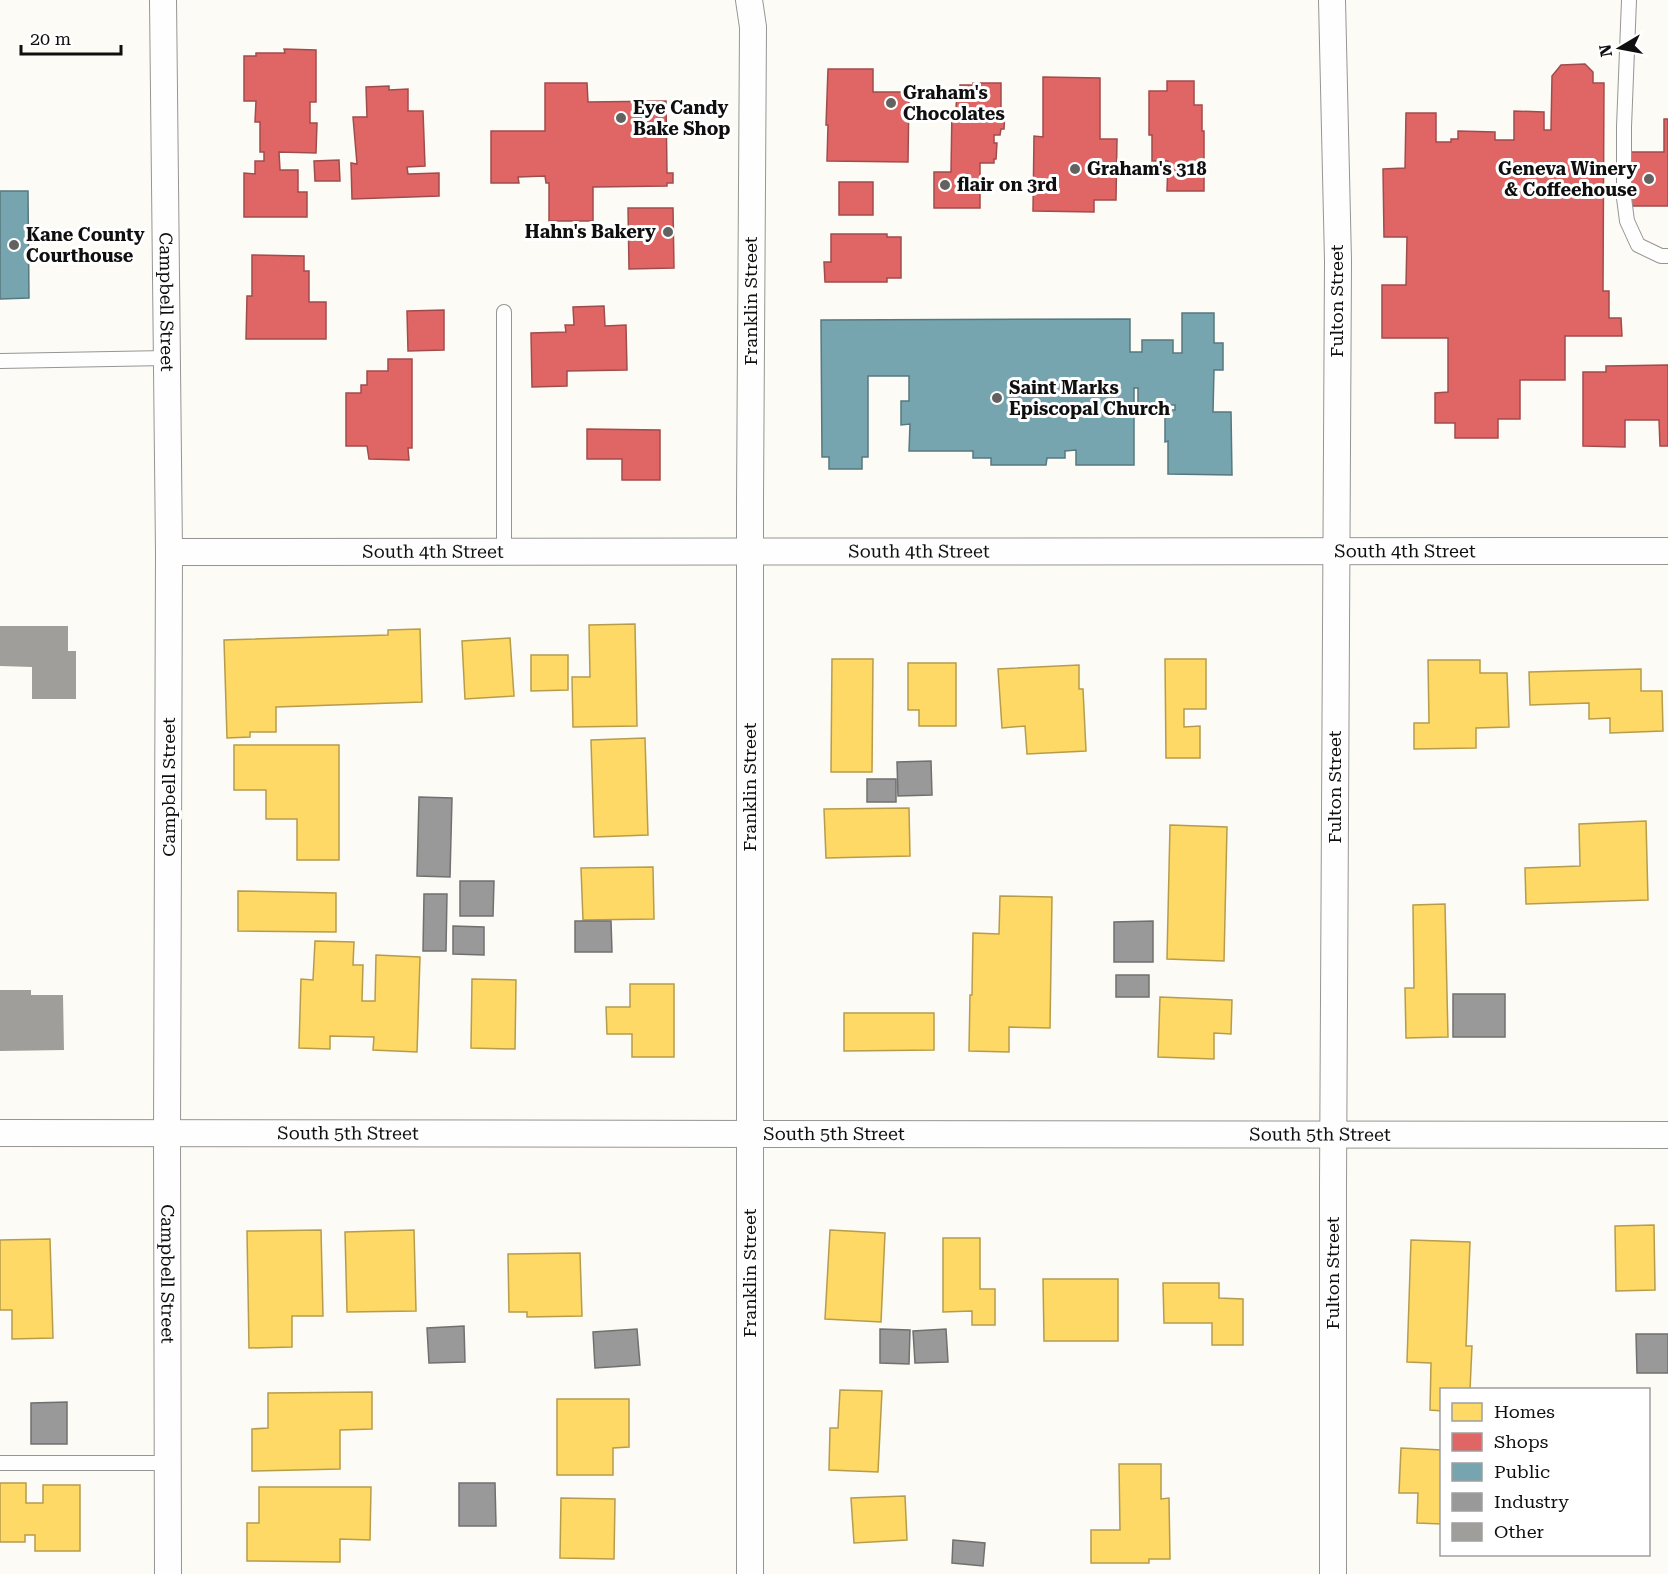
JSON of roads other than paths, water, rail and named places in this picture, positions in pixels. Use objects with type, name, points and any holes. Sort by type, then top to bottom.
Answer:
[{"type":"street","name":"Campbell Street","points":[[163,0],[170,552],[167,1134],[168,1574]]},
{"type":"street","name":"Franklin Street","points":[[749,0],[753,27],[750,552],[750,1574]]},
{"type":"street","name":"Fulton Street","points":[[1332,0],[1338,261],[1333,1574]]},
{"type":"street","name":"South 4th Street","points":[[170,552],[1668,550]]},
{"type":"street","name":"South 5th Street","points":[[0,1133],[1668,1135]]},
{"type":"lane","points":[[1629,0],[1624,127],[1624,198],[1627,222],[1638,245],[1661,256],[1668,256]]},
{"type":"lane","points":[[504,312],[504,552]]},
{"type":"lane","points":[[0,361],[167,358]]},
{"type":"lane","points":[[0,1463],[167,1463]]},
{"type":"place","name":"Graham's Chocolates","points":[[891,103]]},
{"type":"place","name":"Eye Candy Bake Shop","points":[[621,118]]},
{"type":"place","name":"Graham's 318","points":[[1075,169]]},
{"type":"place","name":"Geneva Winery & Coffeehouse","points":[[1649,179]]},
{"type":"place","name":"flair on 3rd","points":[[945,185]]},
{"type":"place","name":"Hahn's Bakery","points":[[668,232]]},
{"type":"place","name":"Kane County Courthouse","points":[[14,245]]},
{"type":"place","name":"Saint Marks Episcopal Church","points":[[997,398]]}]
